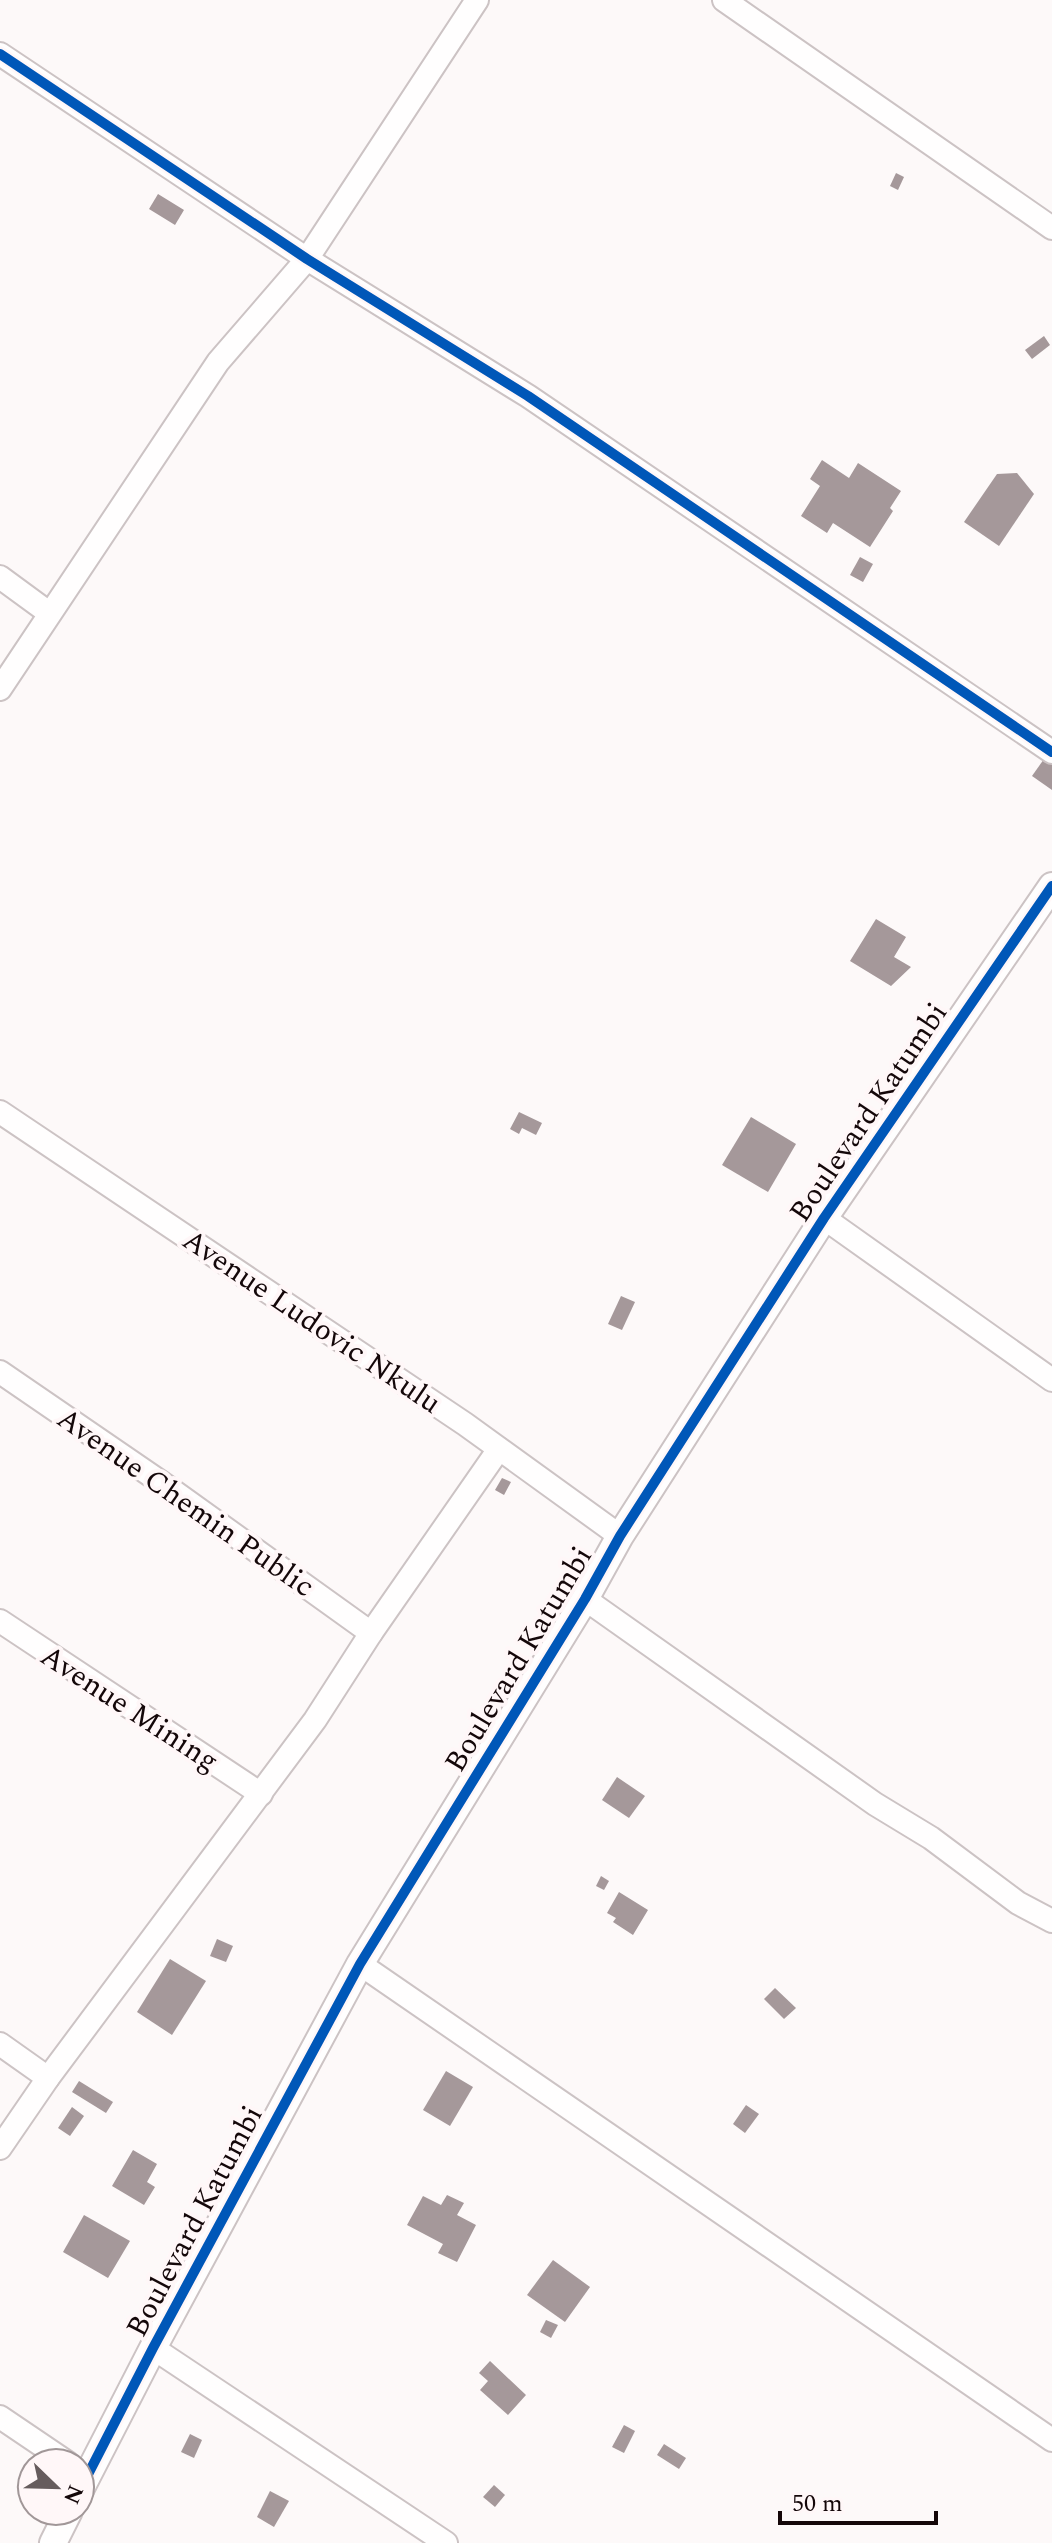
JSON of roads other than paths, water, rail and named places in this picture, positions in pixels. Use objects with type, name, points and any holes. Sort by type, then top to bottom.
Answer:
[{"type":"street","points":[[0,689],[218,362],[307,259],[477,0]]},
{"type":"street","points":[[724,0],[1052,228]]},
{"type":"street","points":[[0,54],[307,259],[528,396],[1052,752]]},
{"type":"street","points":[[0,577],[49,613]]},
{"type":"street","name":"Boulevard Katumbi","points":[[95,2447],[153,2348],[360,1964],[585,1599],[620,1536],[824,1218],[1052,886]]},
{"type":"street","name":"Avenue Ludovic Nkulu","points":[[0,1112],[499,1449],[620,1536]]},
{"type":"street","points":[[824,1218],[1052,1380]]},
{"type":"street","name":"Avenue Chemin Public","points":[[0,1372],[162,1483],[371,1633]]},
{"type":"street","points":[[0,2148],[48,2078],[315,1720],[371,1633],[499,1449]]},
{"type":"street","points":[[585,1599],[875,1804],[931,1838],[1018,1903],[1052,1921]]},
{"type":"street","name":"Avenue Mining","points":[[0,1621],[261,1794]]},
{"type":"street","points":[[360,1964],[1052,2440]]},
{"type":"street","points":[[0,2044],[48,2078]]},
{"type":"street","points":[[153,2348],[446,2543]]},
{"type":"street","points":[[0,2417],[41,2447]]}]
